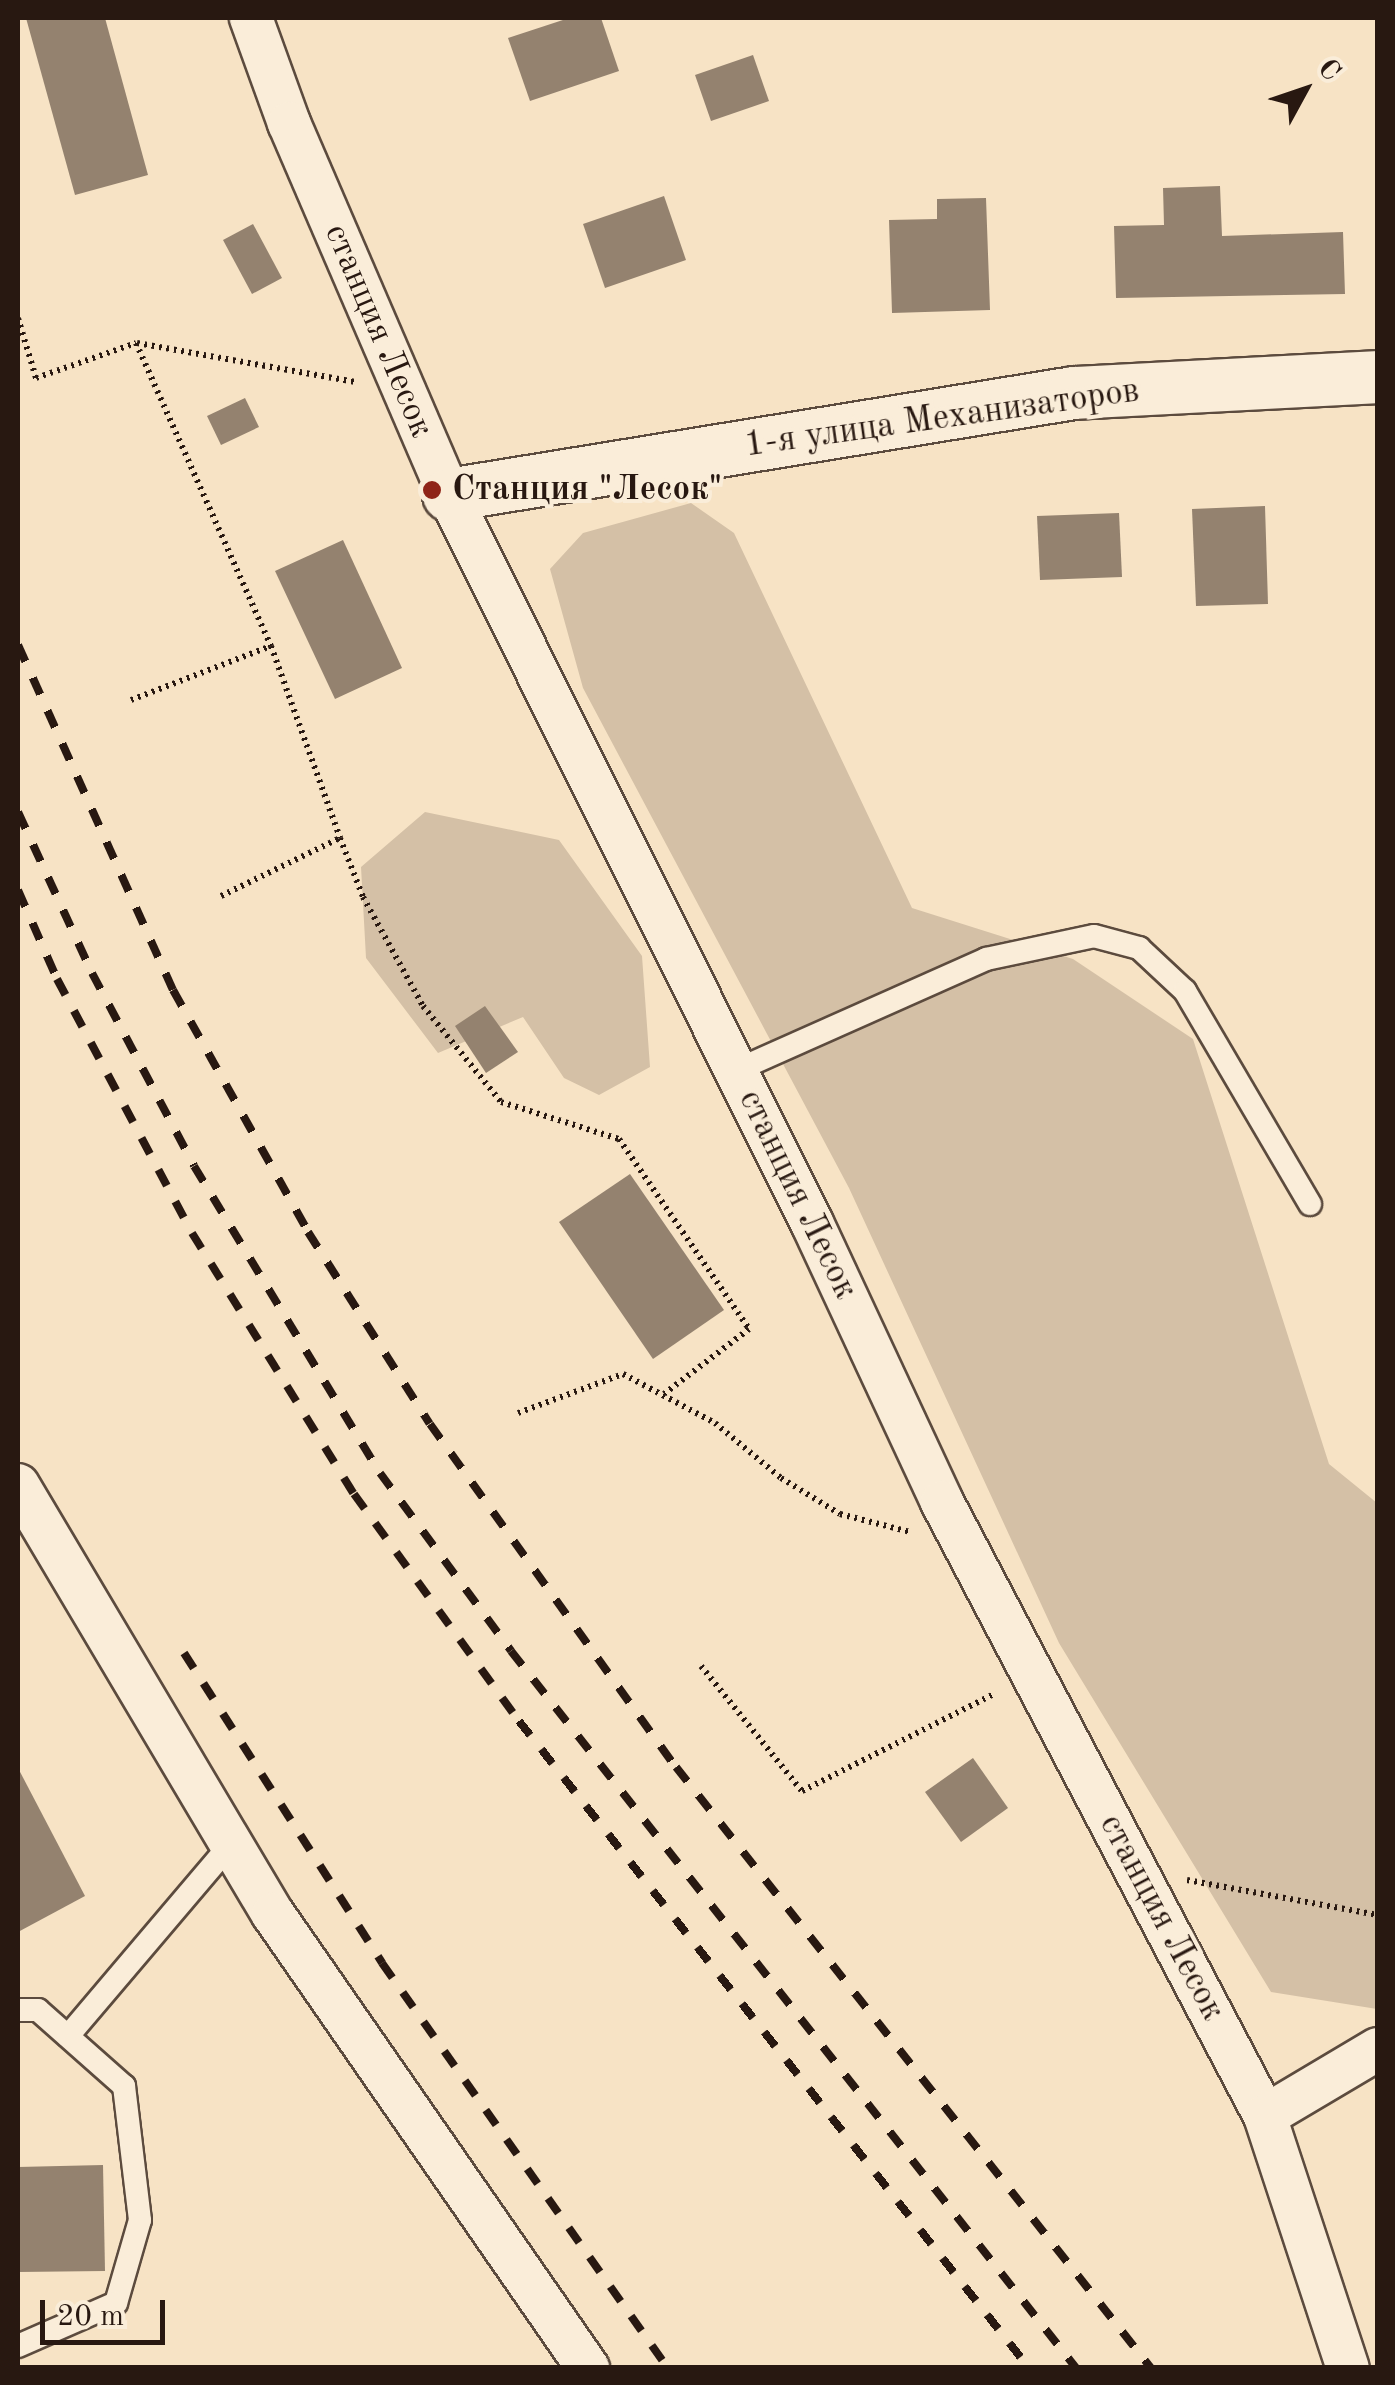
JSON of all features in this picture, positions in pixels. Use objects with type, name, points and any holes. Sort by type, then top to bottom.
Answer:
[{"type":"street","name":"станция Лесок","points":[[251,18],[449,495],[736,1070],[960,1538],[1265,2116],[1348,2368]]},
{"type":"street","name":"1-я улица Механизаторов","points":[[449,495],[1074,394],[1378,378]]},
{"type":"street","points":[[18,1485],[273,1914],[588,2368]]},
{"type":"street","points":[[1265,2116],[1378,2049]]},
{"type":"lane","points":[[736,1070],[986,958],[1094,936],[1138,948],[1185,991],[1310,1204]]},
{"type":"lane","points":[[68,2036],[231,1844]]},
{"type":"lane","points":[[18,2010],[38,2010],[124,2086],[140,2220],[116,2304],[18,2346]]},
{"type":"path","points":[[18,318],[36,378],[136,343],[404,391]]},
{"type":"path","points":[[136,343],[271,646],[363,896],[422,1006],[501,1102],[619,1139],[749,1329],[664,1394]]},
{"type":"path","points":[[132,700],[271,646]]},
{"type":"path","points":[[221,896],[340,838]]},
{"type":"path","points":[[518,1412],[622,1374],[664,1394],[840,1514],[890,1530],[960,1538]]},
{"type":"path","points":[[700,1666],[802,1791],[1032,1675]]},
{"type":"path","points":[[1136,1871],[1378,1915]]},
{"type":"shaded area","points":[[691,503],[734,533],[912,908],[1073,959],[1193,1039],[1329,1464],[1377,1503],[1377,2009],[1271,1992],[1059,1643],[849,1188],[583,688],[550,569],[583,533]]},
{"type":"shaded area","points":[[425,812],[559,840],[642,956],[650,1067],[599,1095],[564,1078],[523,1017],[438,1053],[366,958],[361,867]]},
{"type":"building","points":[[26,18],[105,18],[148,175],[75,195]]},
{"type":"building","points":[[569,18],[601,18],[619,71],[530,101],[508,38]]},
{"type":"building","points":[[753,55],[769,101],[711,121],[695,75]]},
{"type":"building","points":[[1220,186],[1222,236],[1343,232],[1345,294],[1116,298],[1114,226],[1164,225],[1163,188]]},
{"type":"building","points":[[664,196],[686,260],[605,288],[583,224]]},
{"type":"building","points":[[986,198],[990,310],[892,313],[889,220],[937,219],[937,199]]},
{"type":"building","points":[[253,224],[282,278],[252,294],[223,240]]},
{"type":"building","points":[[245,398],[259,427],[221,445],[207,416]]},
{"type":"building","points":[[1265,506],[1268,604],[1196,606],[1192,509]]},
{"type":"building","points":[[1119,513],[1122,577],[1040,580],[1037,516]]},
{"type":"building","points":[[343,540],[402,668],[335,699],[275,571]]},
{"type":"building","points":[[485,1006],[518,1052],[486,1073],[455,1026]]},
{"type":"building","points":[[630,1174],[724,1310],[653,1359],[559,1222]]},
{"type":"building","points":[[973,1758],[1008,1808],[961,1842],[925,1792]]},
{"type":"building","points":[[18,1768],[85,1896],[18,1932]]},
{"type":"building","points":[[103,2165],[105,2271],[18,2272],[18,2167]]},
{"type":"railway","points":[[18,645],[173,990],[308,1232],[430,1424],[676,1767],[1151,2368]]},
{"type":"railway","points":[[18,812],[92,973],[194,1166],[380,1473],[511,1651],[1076,2368]]},
{"type":"railway","points":[[18,890],[57,979],[192,1233],[354,1494],[519,1721],[1029,2368]]},
{"type":"railway","points":[[184,1653],[382,1963],[668,2368]]},
{"type":"place","name":"Станция \"Лесок\"","points":[[432,490]]}]
